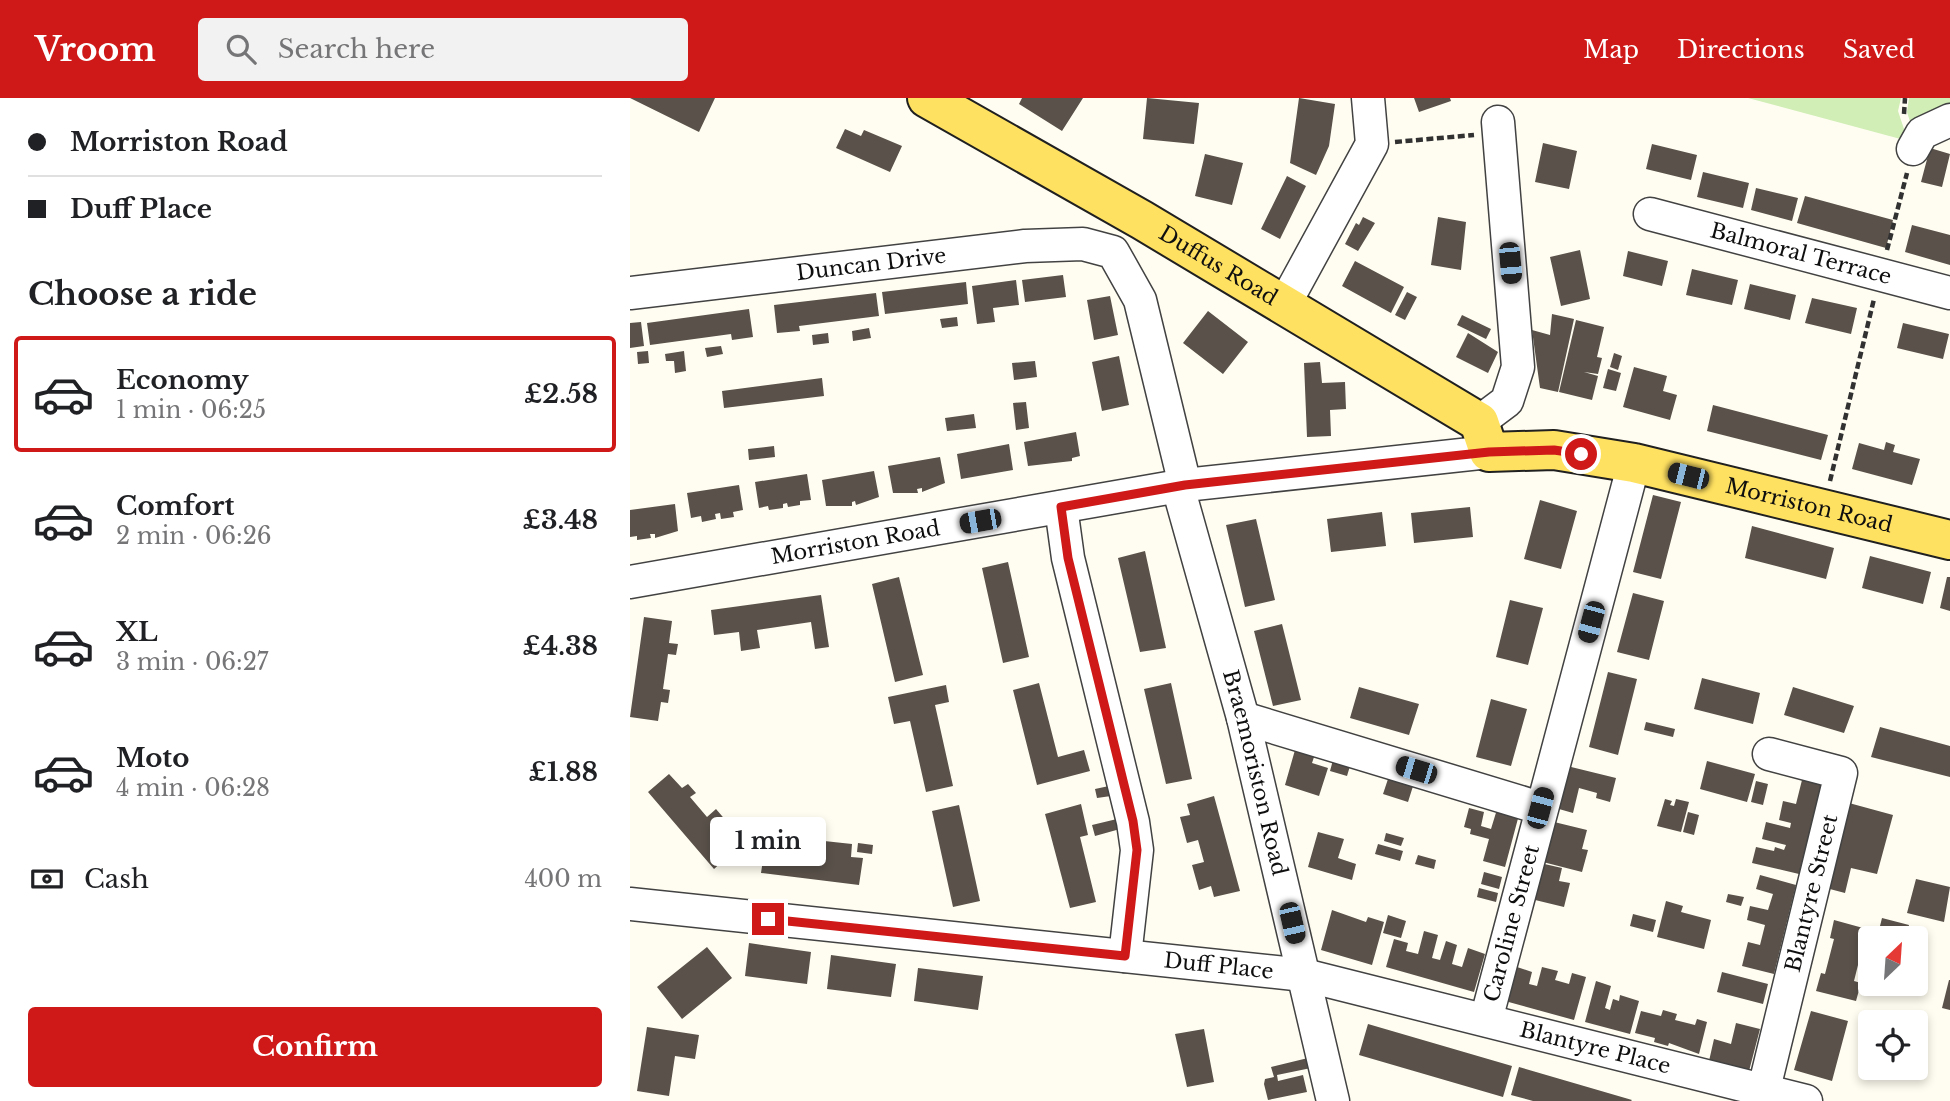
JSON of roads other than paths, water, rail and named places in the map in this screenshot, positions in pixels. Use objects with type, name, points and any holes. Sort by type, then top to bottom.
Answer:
[{"type":"main road","name":"Duffus Road","points":[[927,98],[1284,305],[1484,437]]},
{"type":"main road","name":"Morriston Road","points":[[1484,437],[1634,463],[1950,540]]},
{"type":"street","points":[[1284,305],[1372,144],[1368,98]]},
{"type":"street","points":[[1913,149],[1917,139],[1928,128],[1950,120]]},
{"type":"street","points":[[1484,437],[1507,401],[1518,367],[1498,128]]},
{"type":"street","name":"Balmoral Terrace","points":[[1650,214],[1950,293]]},
{"type":"street","name":"Duncan Drive","points":[[630,293],[1025,246],[1083,244],[1114,252]]},
{"type":"street","name":"Braemoriston Road","points":[[1114,252],[1140,300],[1181,486],[1243,718],[1333,1101]]},
{"type":"street","name":"Morriston Road","points":[[630,582],[1181,486],[1484,437]]},
{"type":"street","name":"Caroline Street","points":[[1486,1020],[1540,808],[1634,463]]},
{"type":"street","points":[[1061,507],[1068,558],[1133,821],[1137,850],[1125,956]]},
{"type":"street","points":[[1243,718],[1540,808]]},
{"type":"street","name":"Blantyre Street","points":[[1763,1095],[1841,773],[1769,754]]},
{"type":"street","name":"Duff Place","points":[[630,904],[1304,975]]},
{"type":"street","name":"Blantyre Place","points":[[1304,975],[1486,1020],[1763,1095],[1807,1101]]}]
